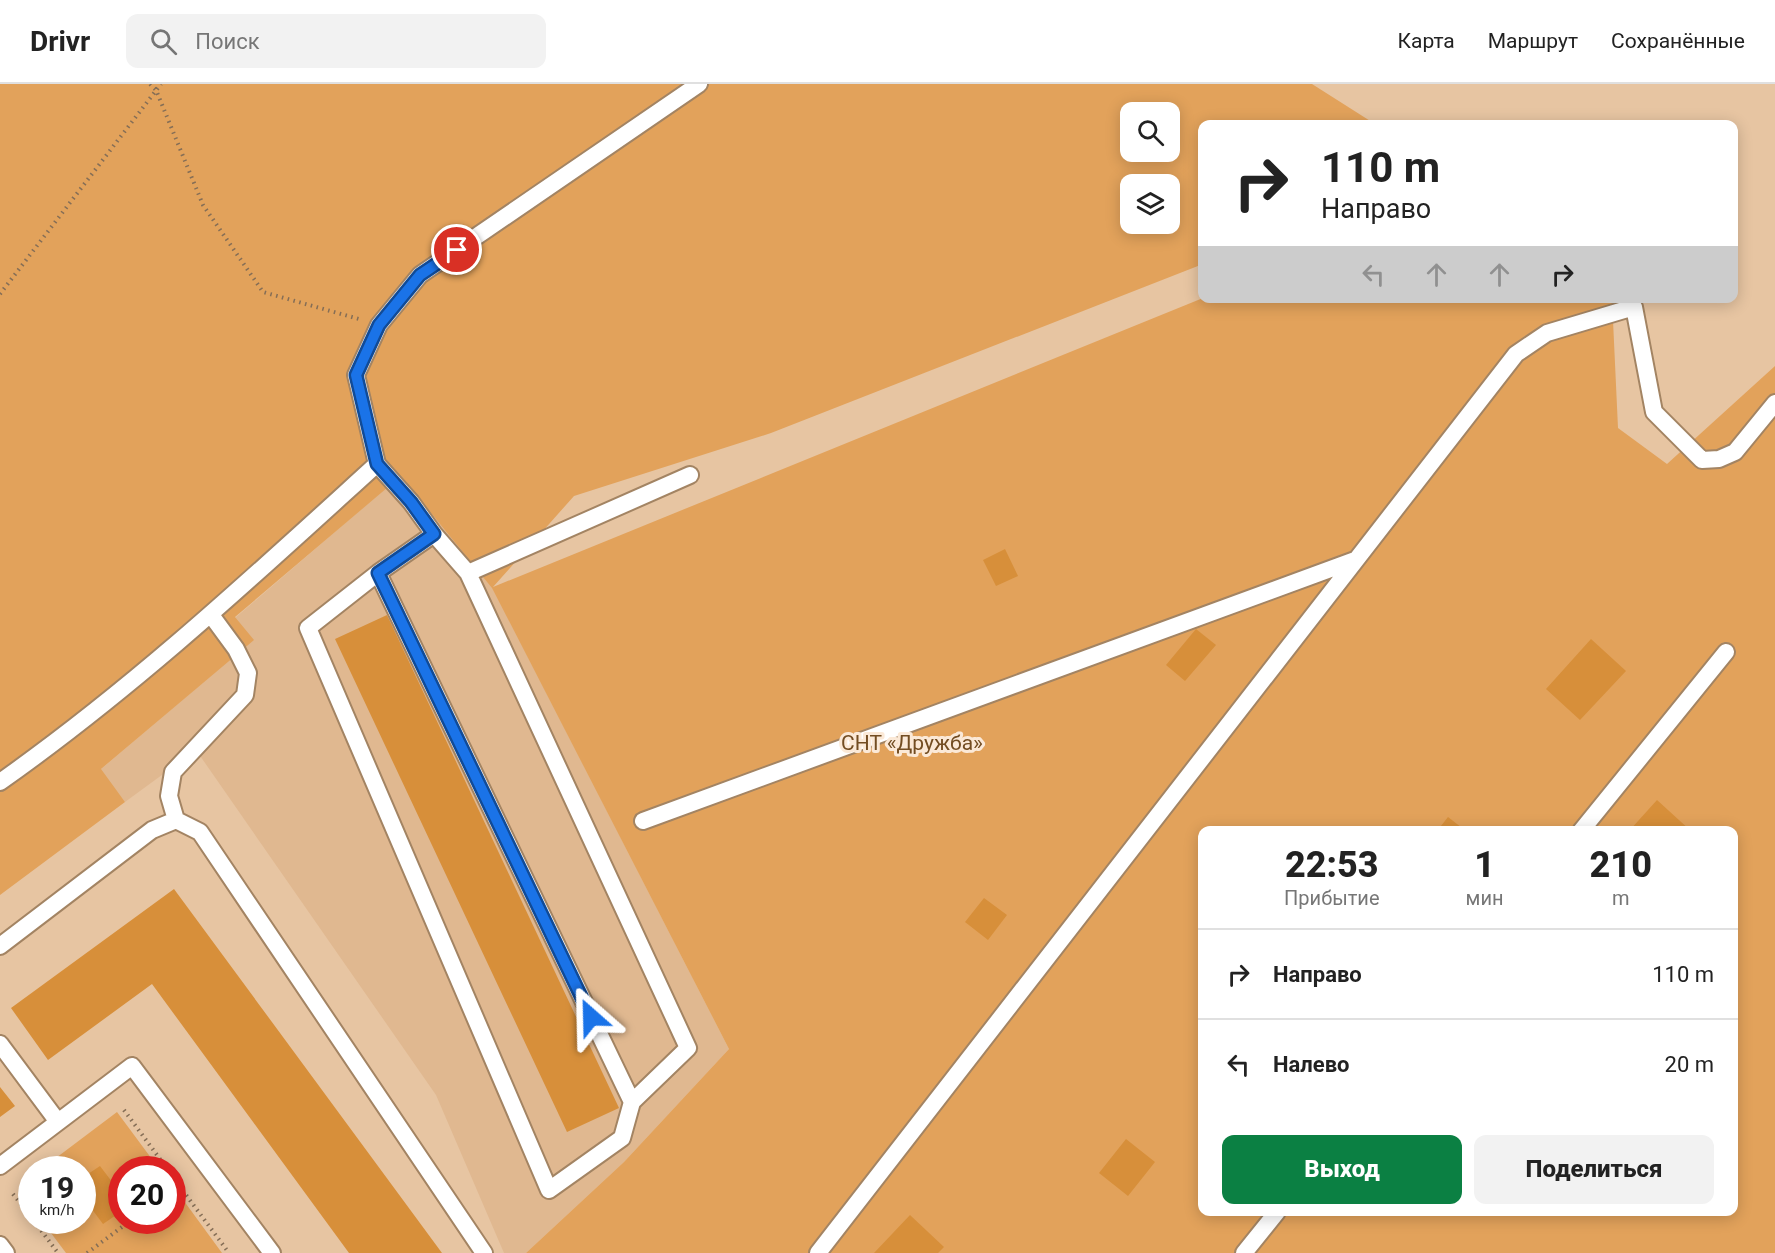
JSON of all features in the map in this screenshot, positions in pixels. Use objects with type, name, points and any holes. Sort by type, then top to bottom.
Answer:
[{"type":"lane","points":[[434,534],[378,573],[308,628],[549,1190],[622,1138],[632,1101],[688,1048],[468,573],[377,464],[356,375],[379,325],[420,275],[699,84]]},
{"type":"lane","points":[[818,1253],[1516,354],[1547,333],[1634,307],[1654,412],[1702,460],[1719,459],[1735,452],[1775,403]]},
{"type":"lane","points":[[0,782],[45,750],[211,615],[377,464]]},
{"type":"lane","points":[[468,573],[690,475]]},
{"type":"lane","points":[[643,821],[1355,560]]},
{"type":"lane","points":[[378,573],[632,1101]]},
{"type":"lane","points":[[211,615],[236,649],[248,673],[245,695],[174,772],[169,796],[176,820],[200,832],[484,1253]]},
{"type":"lane","points":[[1585,826],[1726,652]]},
{"type":"lane","points":[[0,946],[152,830],[176,820]]},
{"type":"lane","points":[[0,1044],[58,1122]]},
{"type":"lane","points":[[0,1166],[132,1066],[272,1253]]},
{"type":"lane","points":[[1244,1253],[1274,1216]]},
{"type":"lane","points":[[0,1245],[6,1253]]},
{"type":"path","points":[[150,84],[156,90],[203,205],[263,292],[379,325]]},
{"type":"path","points":[[0,294],[161,84]]},
{"type":"path","points":[[124,1110],[158,1156]]},
{"type":"path","points":[[186,1193],[230,1253]]},
{"type":"path","points":[[13,1194],[18,1200]]},
{"type":"path","points":[[44,1234],[58,1253]]},
{"type":"path","points":[[87,1253],[113,1234]]},
{"type":"shaded area","points":[[401,475],[492,587],[729,1049],[624,1162],[526,1253],[504,1253],[436,1095],[196,750],[125,802],[100,770],[253,640],[235,618]]},
{"type":"green space","name":"СНТ «Дружба»","points":[[0,84],[1312,84],[1369,120],[1198,120],[1198,266],[771,433],[574,496],[493,587],[1198,300],[1198,303],[1612,303],[1618,428],[1667,464],[1775,366],[1775,1253],[526,1253],[624,1162],[729,1049],[492,588],[401,476],[235,617],[254,640],[101,769],[125,802],[0,895]]},
{"type":"green space","points":[[117,1112],[150,1156],[108,1156],[108,1234],[186,1234],[186,1204],[222,1253],[66,1253],[52,1234],[96,1234],[96,1156],[59,1156]]},
{"type":"building","points":[[1005,549],[1018,576],[996,586],[983,560]]},
{"type":"building","points":[[387,615],[619,1108],[567,1132],[335,639]]},
{"type":"building","points":[[1196,629],[1216,645],[1185,681],[1166,665]]},
{"type":"building","points":[[1591,639],[1626,671],[1580,720],[1546,689]]},
{"type":"building","points":[[1657,800],[1686,826],[1634,826]]},
{"type":"building","points":[[1448,817],[1460,826],[1441,826]]},
{"type":"building","points":[[174,889],[442,1253],[349,1253],[152,984],[48,1060],[11,1008]]},
{"type":"building","points":[[984,898],[1007,915],[988,940],[965,922]]},
{"type":"building","points":[[0,1087],[15,1106],[0,1117]]},
{"type":"building","points":[[1126,1139],[1155,1162],[1128,1196],[1099,1173]]},
{"type":"building","points":[[100,1166],[108,1177],[108,1221],[103,1224],[96,1215],[96,1169]]},
{"type":"building","points":[[910,1215],[944,1247],[938,1253],[874,1253]]},
{"type":"route","points":[[457,250],[420,275],[379,325],[356,375],[377,464],[411,502],[434,534],[378,573],[591,1017]]}]
